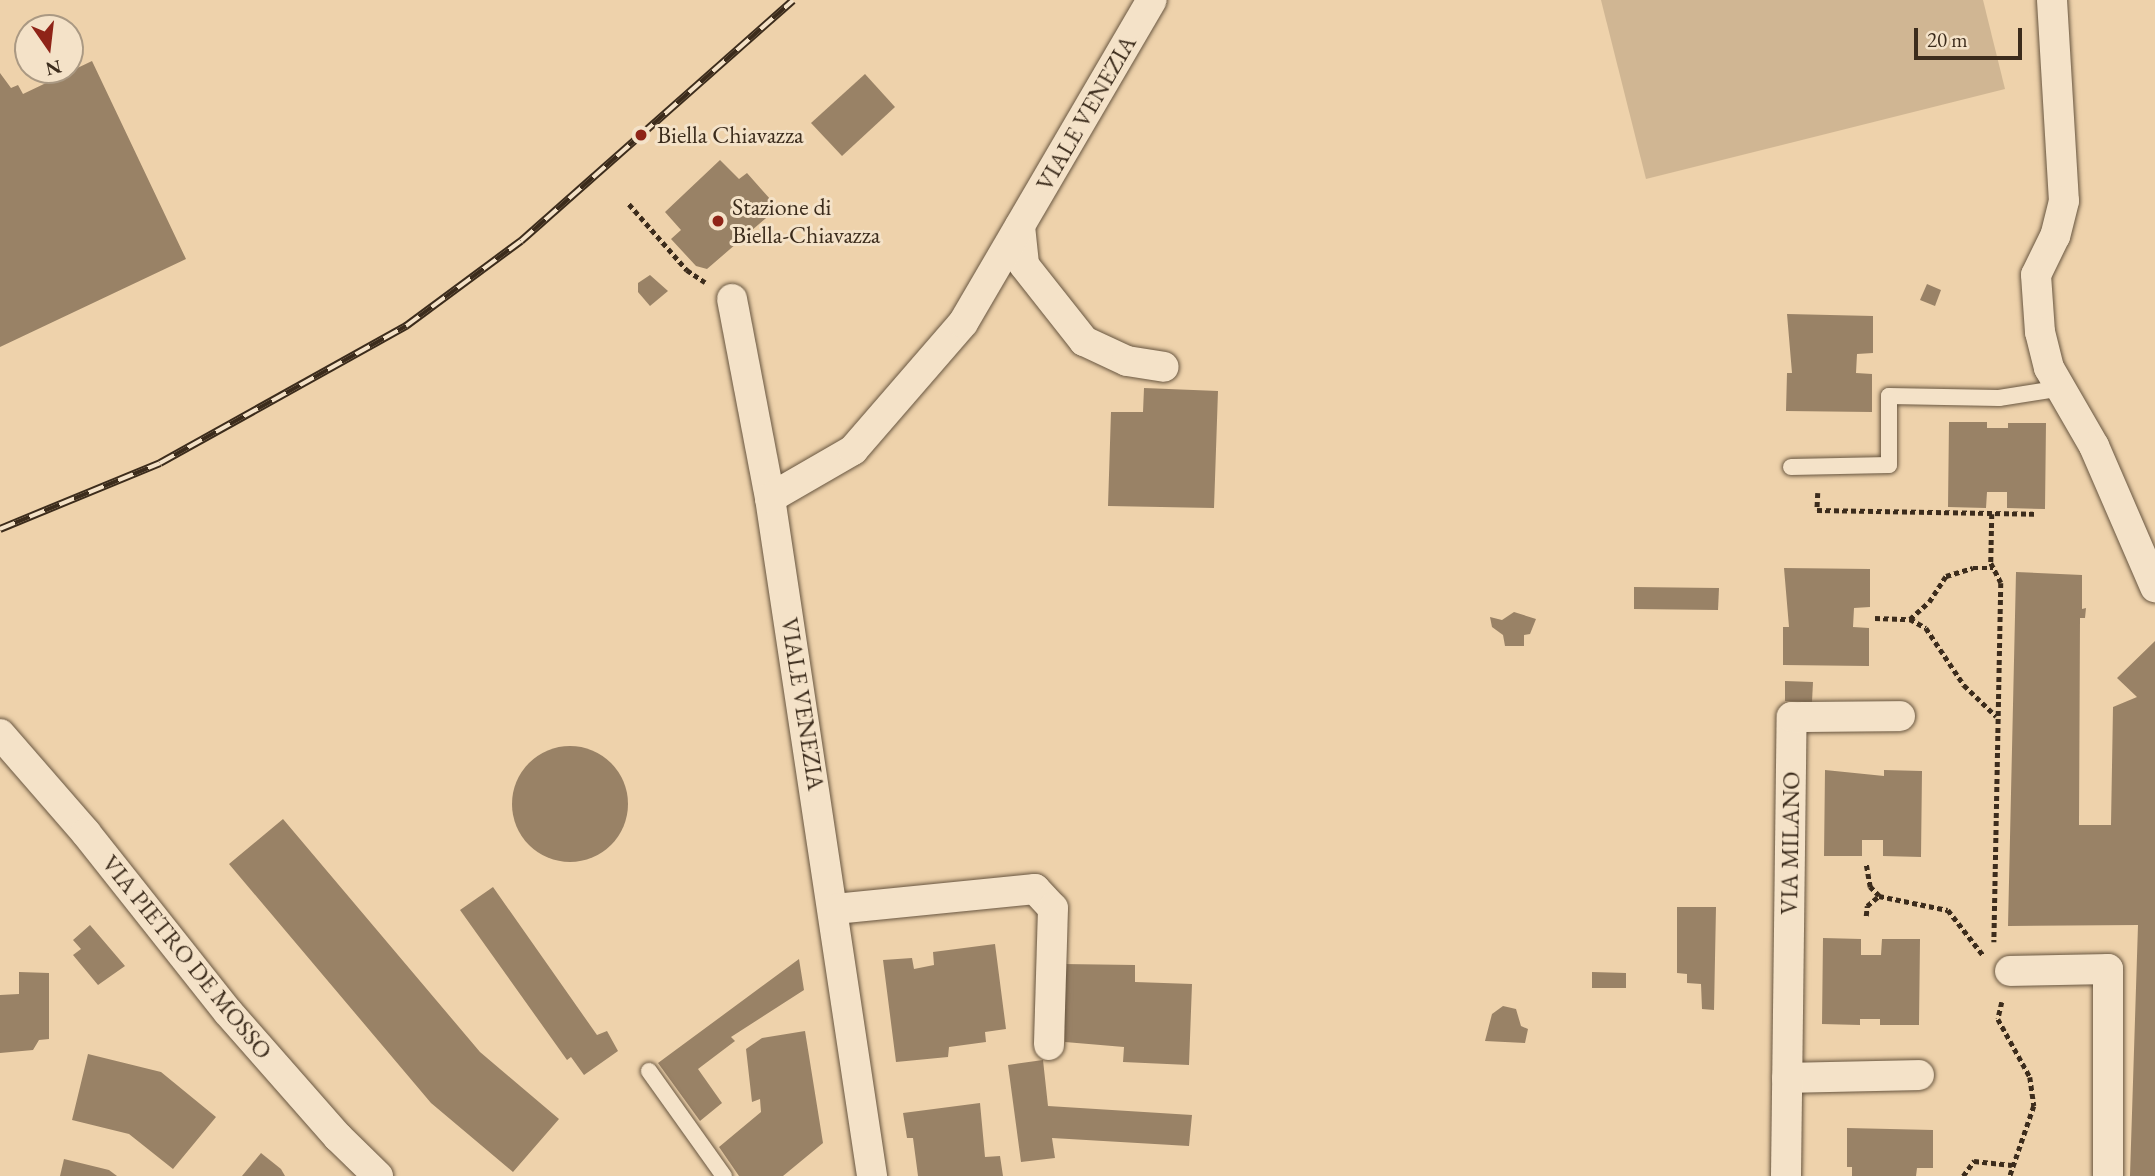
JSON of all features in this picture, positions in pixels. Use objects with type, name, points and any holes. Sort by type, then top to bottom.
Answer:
[{"type":"street","name":"VIALE VENEZIA","points":[[770,498],[853,450],[962,323],[1152,0]]},
{"type":"street","points":[[2052,0],[2064,201],[2054,236],[2036,275],[2040,332],[2049,368],[2094,446],[2155,587]]},
{"type":"street","points":[[1020,226],[1024,265],[1084,341],[1127,361],[1164,367]]},
{"type":"street","name":"VIALE VENEZIA","points":[[732,299],[770,498],[835,909],[872,1176]]},
{"type":"street","name":"VIA MILANO","points":[[1786,1176],[1792,717],[1900,716]]},
{"type":"street","name":"VIA PIETRO DE MOSSO","points":[[0,734],[86,833],[228,1012],[338,1137],[378,1176]]},
{"type":"street","points":[[835,909],[1035,889],[1053,908],[1049,1045]]},
{"type":"street","points":[[2010,971],[2108,970],[2108,1176]]},
{"type":"street","points":[[1787,1078],[1919,1075]]},
{"type":"lane","points":[[1791,467],[1889,465],[1889,396],[1999,398],[2062,388]]},
{"type":"lane","points":[[649,1071],[724,1176]]},
{"type":"path","points":[[629,204],[687,270],[732,299]]},
{"type":"path","points":[[1820,467],[1817,510],[2037,514]]},
{"type":"path","points":[[1993,514],[1993,568],[2001,583],[1991,936],[2010,971],[1998,1019],[2030,1077],[2034,1107],[2010,1176]]},
{"type":"path","points":[[1910,619],[1929,602],[1946,576],[1973,568],[1993,568]]},
{"type":"path","points":[[1875,618],[1910,619],[1926,628],[1965,685],[1997,716]]},
{"type":"path","points":[[1866,864],[1870,887],[1879,896],[1948,910],[1992,966],[2010,971]]},
{"type":"path","points":[[1866,916],[1867,906],[1879,896]]},
{"type":"path","points":[[1963,1176],[1974,1161],[2012,1165]]},
{"type":"shaded area","points":[[1601,0],[1983,0],[2005,89],[1646,179]]},
{"type":"building","points":[[92,61],[186,259],[0,347],[0,73],[11,88],[18,85],[23,94],[44,84],[84,84],[84,65]]},
{"type":"building","points":[[865,74],[895,107],[842,156],[811,123]]},
{"type":"building","name":"Stazione di Biella-Chiavazza","points":[[720,160],[739,179],[747,173],[771,200],[773,212],[707,269],[696,266],[671,239],[681,230],[665,212]]},
{"type":"building","points":[[650,275],[668,291],[650,306],[638,292],[638,283]]},
{"type":"building","points":[[1927,284],[1941,290],[1935,306],[1920,300]]},
{"type":"building","points":[[1787,314],[1873,316],[1873,353],[1857,354],[1856,373],[1872,374],[1872,412],[1786,411],[1787,373],[1792,373]]},
{"type":"building","points":[[1144,388],[1218,391],[1214,508],[1108,506],[1111,412],[1143,412]]},
{"type":"building","points":[[1949,422],[1987,422],[1987,428],[2008,428],[2008,423],[2046,423],[2045,509],[2007,508],[2007,492],[1987,492],[1986,508],[1948,507]]},
{"type":"building","points":[[1784,568],[1870,569],[1870,607],[1854,608],[1853,627],[1869,628],[1869,666],[1783,665],[1783,627],[1789,627]]},
{"type":"building","points":[[2016,572],[2082,575],[2082,609],[2086,608],[2085,618],[2080,618],[2079,825],[2111,825],[2113,707],[2137,697],[2117,678],[2155,641],[2155,1176],[2130,1176],[2138,925],[2008,926]]},
{"type":"building","points":[[1634,587],[1719,588],[1718,610],[1634,609]]},
{"type":"building","points":[[1514,612],[1536,619],[1530,634],[1524,635],[1524,646],[1505,646],[1503,635],[1492,627],[1490,617],[1502,620]]},
{"type":"building","points":[[1785,681],[1813,682],[1812,702],[1785,701]]},
{"type":"building","points":[[570,746],[592,750],[611,763],[624,782],[628,804],[624,826],[611,845],[592,858],[570,862],[548,858],[529,845],[516,826],[512,804],[516,782],[529,763],[548,750]]},
{"type":"building","points":[[1825,770],[1884,776],[1884,770],[1922,771],[1921,857],[1883,856],[1883,840],[1862,840],[1862,856],[1824,856]]},
{"type":"building","points":[[283,819],[480,1052],[559,1119],[513,1172],[431,1103],[229,864]]},
{"type":"building","points":[[493,887],[597,1035],[607,1031],[618,1051],[584,1075],[571,1057],[567,1060],[460,910]]},
{"type":"building","points":[[1677,907],[1716,907],[1714,1010],[1702,1009],[1701,984],[1687,983],[1687,974],[1677,973]]},
{"type":"building","points":[[90,925],[125,966],[98,985],[73,955],[81,949],[73,940]]},
{"type":"building","points":[[1823,938],[1861,939],[1861,955],[1881,955],[1882,939],[1920,939],[1919,1025],[1880,1025],[1880,1019],[1860,1019],[1860,1025],[1822,1024]]},
{"type":"building","points":[[995,944],[1006,1029],[985,1032],[986,1042],[949,1047],[948,1057],[896,1062],[883,960],[912,958],[914,969],[934,965],[933,952]]},
{"type":"building","points":[[799,959],[804,990],[731,1037],[735,1041],[698,1069],[722,1103],[700,1121],[658,1063]]},
{"type":"building","points":[[1063,964],[1135,965],[1135,982],[1192,984],[1189,1065],[1123,1062],[1124,1047],[1065,1042]]},
{"type":"building","points":[[19,972],[49,973],[49,1039],[39,1040],[33,1050],[0,1053],[0,995],[19,994]]},
{"type":"building","points":[[1592,972],[1626,973],[1626,988],[1592,988]]},
{"type":"building","points":[[1503,1006],[1516,1009],[1521,1026],[1528,1029],[1525,1043],[1485,1041],[1492,1014]]},
{"type":"building","points":[[805,1031],[823,1143],[783,1176],[739,1176],[719,1147],[761,1112],[760,1099],[752,1102],[746,1049],[762,1038]]},
{"type":"building","points":[[88,1054],[161,1072],[216,1117],[173,1169],[129,1134],[72,1120]]},
{"type":"building","points":[[1043,1060],[1048,1106],[1192,1115],[1189,1146],[1052,1138],[1055,1158],[1021,1162],[1008,1065]]},
{"type":"building","points":[[980,1103],[985,1157],[1000,1156],[1003,1176],[918,1176],[913,1138],[907,1138],[903,1113]]},
{"type":"building","points":[[1847,1128],[1933,1130],[1933,1168],[1917,1168],[1916,1176],[1852,1176],[1852,1167],[1847,1167]]},
{"type":"building","points":[[261,1153],[281,1169],[285,1176],[242,1176]]},
{"type":"building","points":[[64,1159],[109,1170],[117,1176],[60,1176]]},
{"type":"railway","points":[[0,529],[160,463],[406,326],[521,241],[793,0]]},
{"type":"place","name":"Biella Chiavazza","points":[[641,135]]},
{"type":"place","name":"Stazione di Biella-Chiavazza","points":[[718,221]]}]
